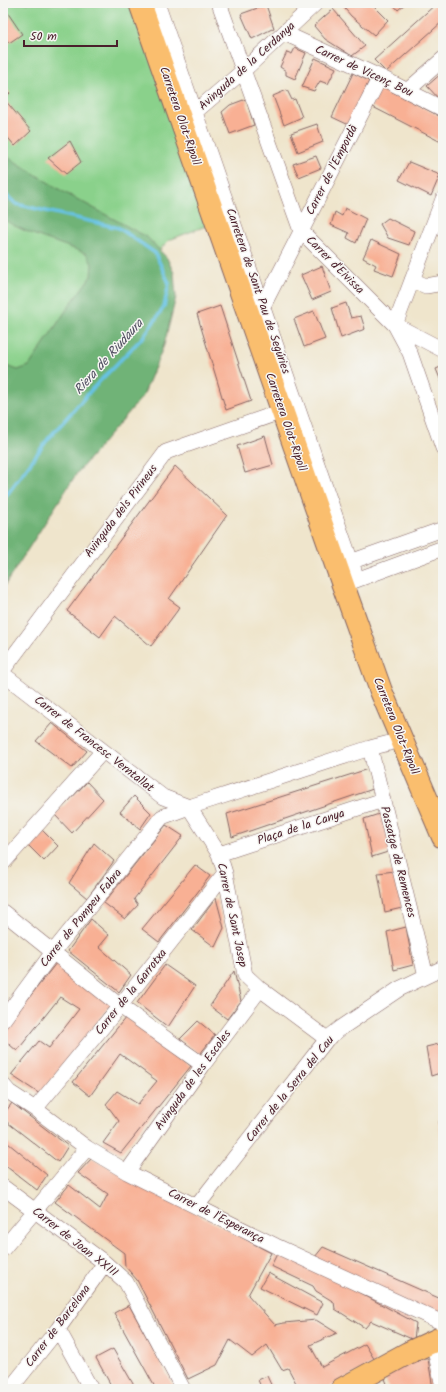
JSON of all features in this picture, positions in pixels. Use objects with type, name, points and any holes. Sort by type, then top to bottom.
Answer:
[{"type":"main road","name":"Carretera Olot-Ripoll","points":[[140,3],[283,411],[350,582],[381,691],[443,837]]},
{"type":"main road","points":[[342,1389],[440,1334]]},
{"type":"street","name":"Carretera de Sant Pau de Segúries","points":[[157,3],[263,306],[350,562],[350,582]]},
{"type":"street","name":"Carrer d'Eivissa","points":[[219,3],[301,231],[395,325],[410,352],[443,448]]},
{"type":"street","name":"Avinguda de la Cerdanya","points":[[195,112],[243,71],[316,3]]},
{"type":"street","name":"Carrer de Vicenç Bou","points":[[284,33],[380,77],[443,109]]},
{"type":"street","points":[[407,91],[443,59]]},
{"type":"street","name":"Carrer de l'Empordà","points":[[263,306],[380,77]]},
{"type":"street","points":[[443,199],[395,325],[443,350]]},
{"type":"street","points":[[412,280],[426,286],[443,284]]},
{"type":"street","name":"Avinguda dels Pirineus","points":[[3,672],[166,452],[283,411]]},
{"type":"street","points":[[350,562],[443,528]]},
{"type":"street","points":[[350,582],[443,548]]},
{"type":"street","name":"Carrer de Francesc Verntallat","points":[[3,672],[164,797],[189,807]]},
{"type":"street","points":[[189,807],[370,748],[401,740]]},
{"type":"street","name":"Passatge de Remences","points":[[370,748],[426,976]]},
{"type":"street","points":[[3,863],[103,751]]},
{"type":"street","name":"Plaça de la Canya","points":[[219,854],[383,800]]},
{"type":"street","name":"Carrer de Pompeu Fabra","points":[[3,1020],[52,952],[162,817],[189,807]]},
{"type":"street","name":"Carrer de Sant Josep","points":[[189,807],[219,854],[225,873],[245,975],[260,989],[327,1039]]},
{"type":"street","name":"Carrer de la Garrotxa","points":[[35,1109],[120,1006],[225,873]]},
{"type":"street","points":[[3,912],[120,1006],[203,1065]]},
{"type":"street","name":"Carrer de la Serra del Cau","points":[[198,1206],[327,1039],[340,1028],[399,989],[443,968]]},
{"type":"street","name":"Avinguda de les Escoles","points":[[127,1172],[203,1065],[260,989]]},
{"type":"street","name":"Carrer de l'Esperança","points":[[5,1092],[35,1109],[87,1148],[127,1172],[280,1248],[440,1334]]},
{"type":"street","points":[[3,1249],[87,1148]]},
{"type":"street","name":"Carrer de Joan XXIII","points":[[3,1187],[105,1263],[126,1282],[183,1389]]},
{"type":"street","name":"Carrer de Barcelona","points":[[10,1389],[58,1329],[105,1263]]},
{"type":"street","points":[[58,1329],[91,1389]]},
{"type":"street","points":[[440,1334],[443,1386]]},
{"type":"green space","points":[[3,3],[152,3],[211,224],[169,240],[146,265],[3,518]]},
{"type":"green space","points":[[3,154],[62,191],[147,237],[167,258],[174,273],[176,297],[164,345],[143,396],[77,473],[3,588],[3,365],[18,370],[29,366],[91,276],[92,264],[87,254],[23,230],[3,219]]},
{"type":"building","points":[[340,3],[371,3],[388,20],[374,35],[351,16]]},
{"type":"building","points":[[392,3],[406,3],[398,10]]},
{"type":"building","points":[[437,3],[443,3],[443,21],[386,72],[374,60]]},
{"type":"building","points":[[266,5],[274,28],[252,39],[241,14]]},
{"type":"building","points":[[3,6],[22,34],[9,43],[3,35]]},
{"type":"building","points":[[333,9],[365,46],[352,56],[325,39],[314,26]]},
{"type":"building","points":[[295,48],[306,53],[295,79],[286,75],[286,71],[280,67],[287,52],[292,54]]},
{"type":"building","points":[[315,58],[336,68],[328,84],[320,81],[314,91],[302,87]]},
{"type":"building","points":[[443,72],[443,97],[440,100],[427,86]]},
{"type":"building","points":[[353,73],[369,81],[349,125],[332,117]]},
{"type":"building","points":[[3,84],[10,93],[4,99],[31,131],[15,146],[3,132]]},
{"type":"building","points":[[381,86],[443,118],[443,143],[371,106]]},
{"type":"building","points":[[287,90],[292,100],[295,99],[302,117],[284,125],[273,96]]},
{"type":"building","points":[[246,99],[254,125],[230,134],[222,112],[230,105]]},
{"type":"building","points":[[317,124],[323,142],[298,152],[291,133]]},
{"type":"building","points":[[70,141],[81,162],[66,174],[48,158]]},
{"type":"building","points":[[316,156],[321,168],[299,177],[293,164]]},
{"type":"building","points":[[409,162],[440,175],[431,196],[399,180]]},
{"type":"building","points":[[345,208],[366,219],[356,243],[347,238],[349,233],[331,225],[335,212],[342,216]]},
{"type":"building","points":[[388,218],[414,231],[409,245],[388,238],[380,224]]},
{"type":"building","points":[[371,240],[401,254],[393,276],[374,269],[376,265],[363,258]]},
{"type":"building","points":[[322,266],[331,292],[312,300],[301,275]]},
{"type":"building","points":[[346,303],[351,318],[361,316],[365,329],[341,338],[332,308]]},
{"type":"building","points":[[220,306],[251,401],[226,410],[197,314]]},
{"type":"building","points":[[314,311],[325,339],[304,347],[294,319]]},
{"type":"building","points":[[443,366],[443,386],[436,369]]},
{"type":"building","points":[[265,436],[273,465],[245,473],[237,446]]},
{"type":"building","points":[[175,466],[227,515],[169,599],[180,607],[151,646],[115,616],[100,637],[67,611]]},
{"type":"building","points":[[52,723],[87,751],[72,768],[36,741]]},
{"type":"building","points":[[368,769],[373,789],[232,837],[227,814]]},
{"type":"building","points":[[87,782],[103,799],[72,833],[55,815]]},
{"type":"building","points":[[134,796],[151,813],[140,829],[120,812]]},
{"type":"building","points":[[382,813],[391,851],[372,857],[364,819]]},
{"type":"building","points":[[166,825],[183,836],[134,899],[138,905],[125,919],[104,903]]},
{"type":"building","points":[[41,829],[58,846],[44,861],[27,844]]},
{"type":"building","points":[[94,843],[114,861],[87,898],[69,883]]},
{"type":"building","points":[[195,865],[210,876],[159,942],[142,929]]},
{"type":"building","points":[[395,871],[402,908],[385,912],[378,873]]},
{"type":"building","points":[[216,898],[224,928],[215,947],[192,930]]},
{"type":"building","points":[[91,919],[109,935],[99,947],[131,975],[119,992],[68,951]]},
{"type":"building","points":[[406,927],[413,965],[394,970],[387,932]]},
{"type":"building","points":[[60,958],[114,1001],[40,1094],[11,1075],[39,1041],[49,1048],[79,1009],[60,997],[17,1051],[3,1039],[3,1031]]},
{"type":"building","points":[[165,965],[195,986],[168,1027],[137,1003]]},
{"type":"building","points":[[234,971],[241,1001],[227,1019],[210,1006]]},
{"type":"building","points":[[126,1017],[191,1066],[121,1153],[103,1143],[119,1121],[106,1104],[117,1091],[138,1104],[157,1081],[120,1054],[90,1096],[73,1082]]},
{"type":"building","points":[[198,1021],[215,1035],[200,1054],[180,1039]]},
{"type":"building","points":[[443,1043],[443,1072],[431,1076],[426,1047]]},
{"type":"building","points":[[12,1103],[68,1146],[58,1162],[3,1119],[3,1115]]},
{"type":"building","points":[[443,1120],[443,1152],[439,1121]]},
{"type":"building","points":[[3,1139],[47,1175],[37,1190],[3,1164]]},
{"type":"building","points":[[92,1158],[271,1253],[248,1295],[275,1325],[316,1320],[337,1333],[310,1345],[322,1367],[365,1344],[376,1362],[326,1389],[289,1389],[297,1385],[288,1368],[282,1370],[267,1345],[252,1357],[230,1340],[217,1365],[188,1379],[137,1280],[125,1266],[124,1253],[55,1202],[69,1185],[100,1209],[108,1194],[78,1173]]},
{"type":"building","points":[[323,1247],[441,1299],[443,1298],[443,1323],[311,1262]]},
{"type":"building","points":[[280,1248],[416,1323],[414,1340],[371,1321],[365,1328],[335,1309],[334,1302],[316,1291],[313,1286],[271,1266]]},
{"type":"building","points":[[268,1273],[323,1303],[317,1315],[260,1287]]},
{"type":"building","points":[[129,1305],[175,1389],[156,1389],[114,1313]]},
{"type":"building","points":[[113,1349],[136,1389],[113,1389],[96,1358]]},
{"type":"building","points":[[428,1359],[433,1389],[389,1389],[384,1376],[414,1360]]},
{"type":"building","points":[[267,1376],[273,1389],[262,1389],[258,1380]]},
{"type":"waterway","name":"Riera de Riudaura","points":[[3,192],[16,204],[119,228],[155,253],[169,283],[164,307],[144,336],[93,388],[48,439],[3,500]]}]
